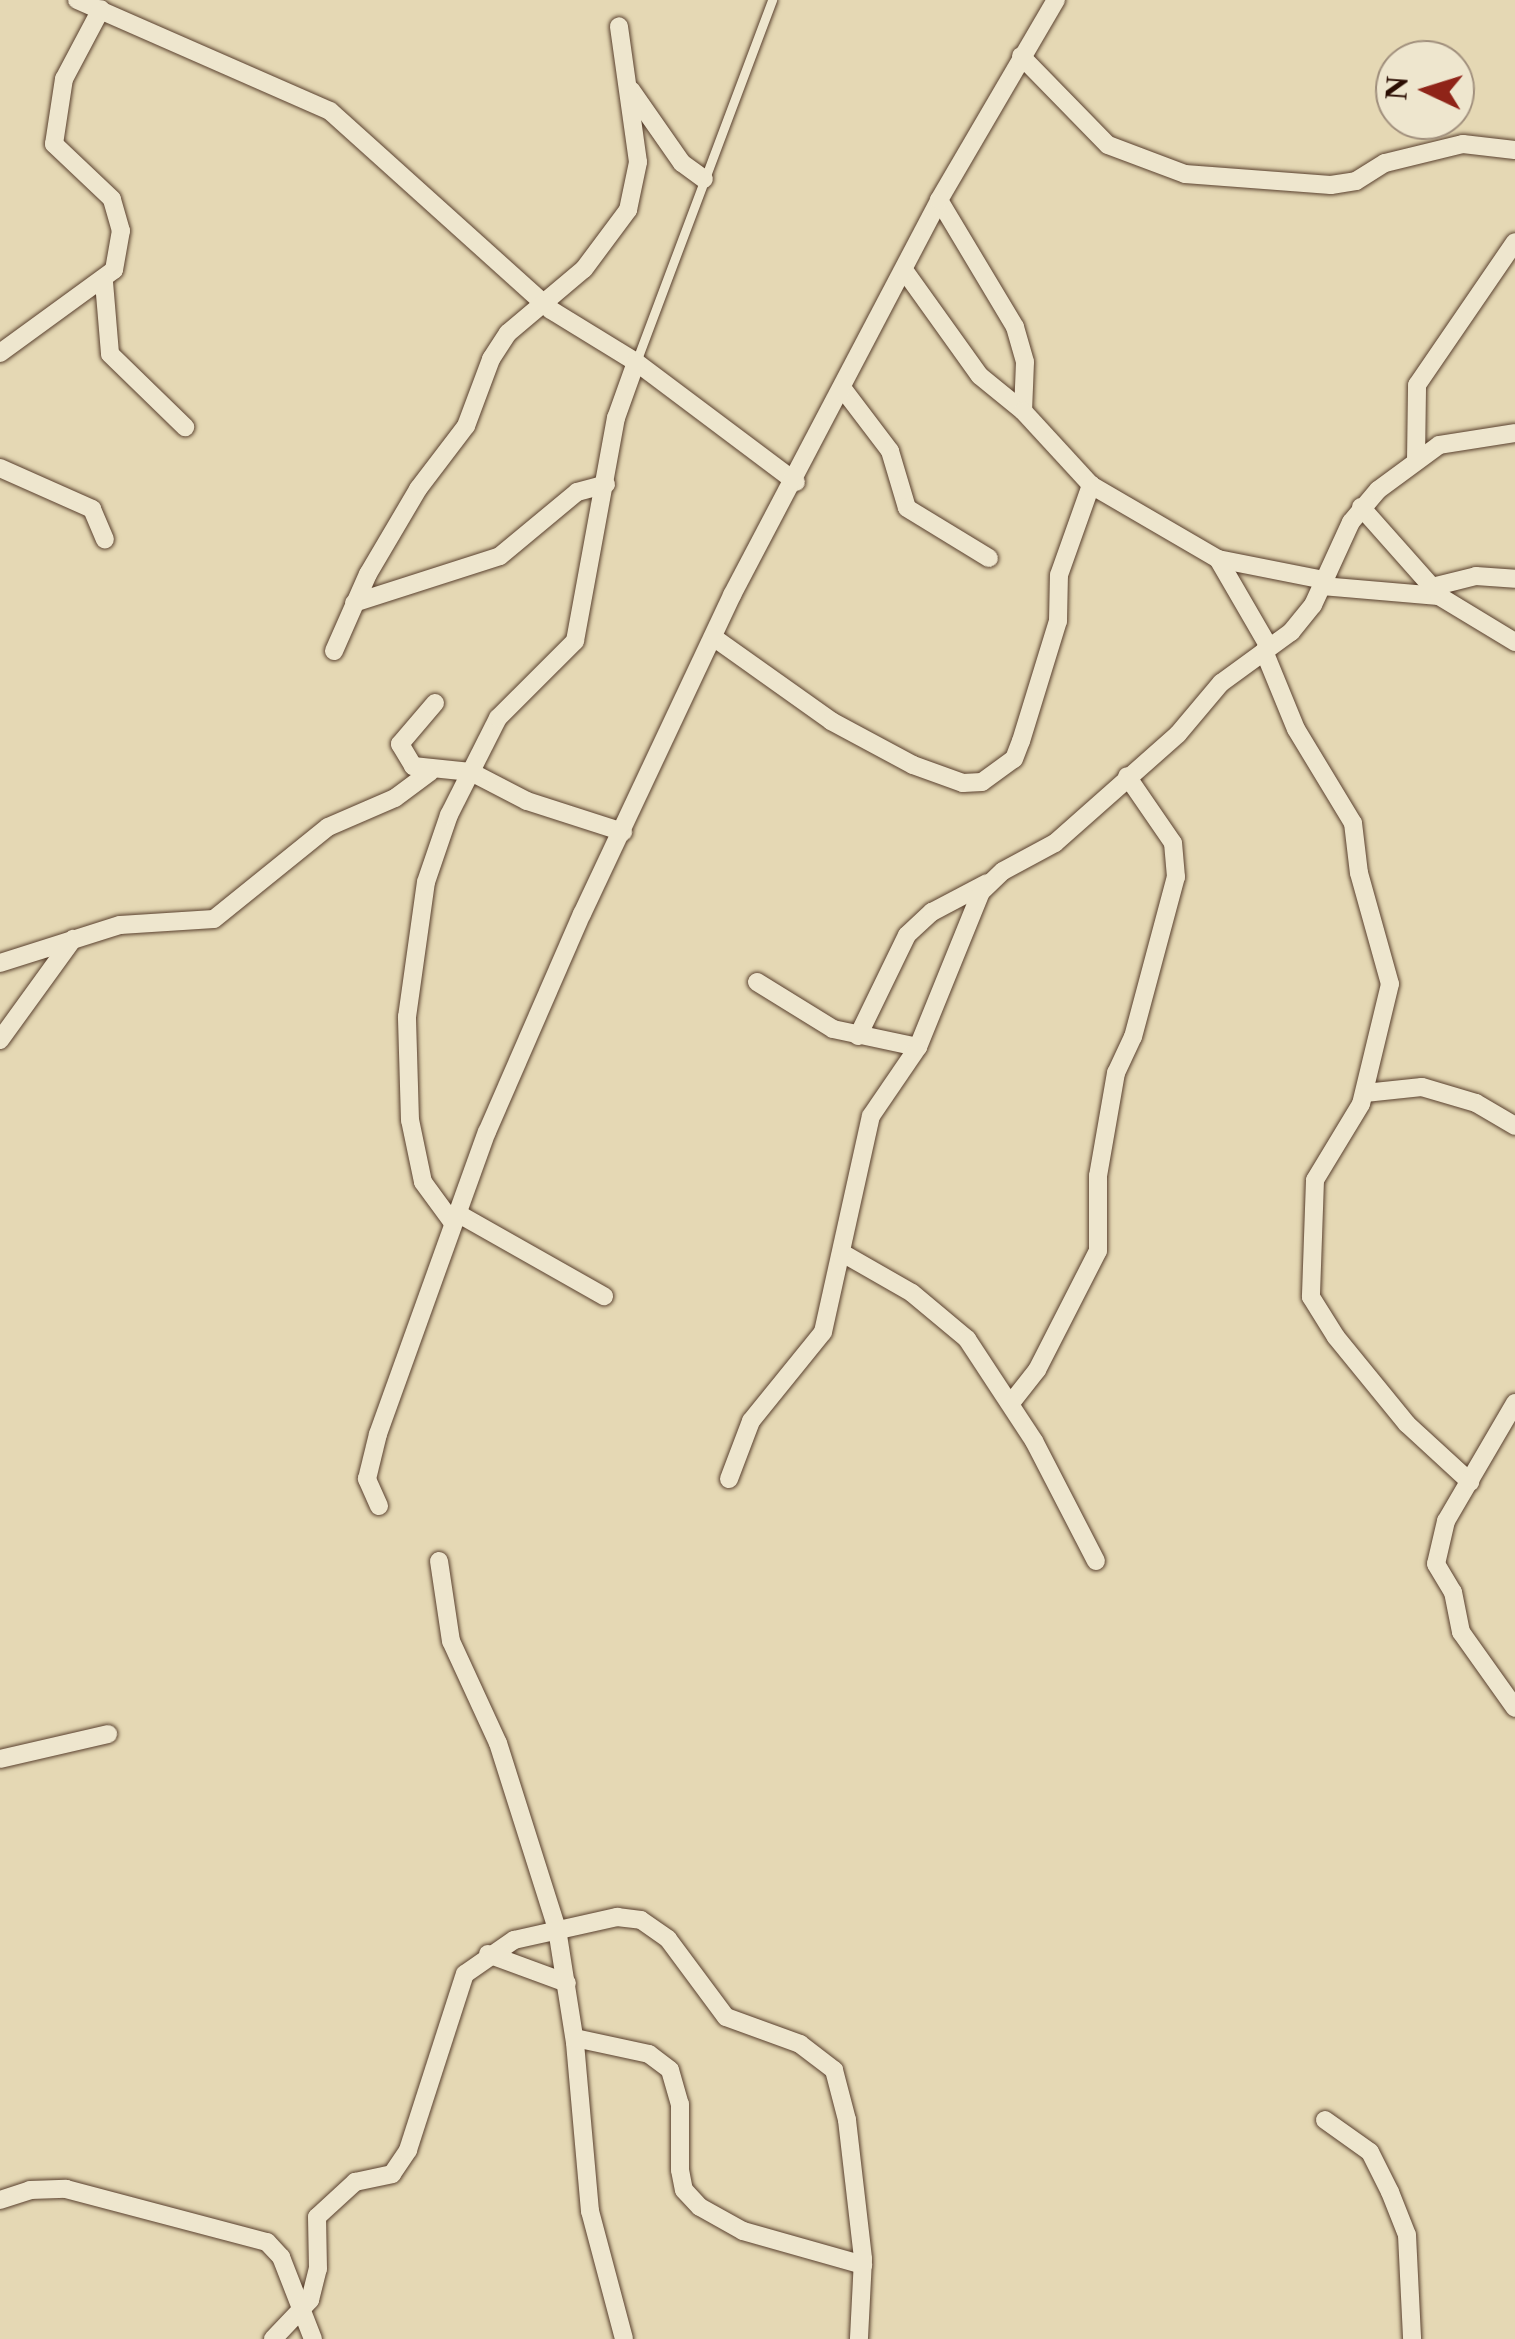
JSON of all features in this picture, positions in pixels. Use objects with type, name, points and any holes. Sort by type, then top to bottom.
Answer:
[{"type":"street","points":[[77,0],[111,9],[330,111],[544,304],[636,362],[796,482]]},
{"type":"street","points":[[379,1506],[368,1488],[372,1454],[455,1218],[534,1023],[713,637],[939,200],[1056,0]]},
{"type":"street","points":[[0,354],[104,282],[114,270],[121,231],[112,198],[54,144],[64,79],[111,9]]},
{"type":"street","points":[[334,651],[354,604],[418,489],[458,439],[491,359],[508,334],[598,252],[632,201],[638,162],[619,26]]},
{"type":"street","points":[[1021,56],[1108,146],[1185,174],[1330,185],[1416,154],[1509,144]]},
{"type":"street","points":[[630,89],[682,163],[704,179]]},
{"type":"street","points":[[939,200],[1015,327],[1025,362],[1023,410]]},
{"type":"street","points":[[1416,460],[1417,385],[1515,242]]},
{"type":"street","points":[[904,270],[980,376],[1023,410],[1091,486],[1218,559],[1323,583],[1435,592],[1476,576],[1515,578]]},
{"type":"street","points":[[104,282],[110,354],[184,427]]},
{"type":"street","points":[[604,1296],[455,1218],[414,1158],[407,1017],[426,882],[471,772],[498,718],[575,642],[616,418],[636,362]]},
{"type":"street","points":[[843,390],[890,451],[907,508],[989,558]]},
{"type":"street","points":[[858,1036],[907,935],[932,912],[1055,843],[1126,776],[1178,734],[1221,683],[1291,632],[1323,583],[1362,507],[1416,460],[1456,438],[1515,433]]},
{"type":"street","points":[[0,468],[92,509],[105,539]]},
{"type":"street","points":[[354,604],[500,556],[577,492],[606,484]]},
{"type":"street","points":[[713,637],[830,721],[913,764],[963,783],[982,782],[1014,758],[1020,742],[1058,620],[1059,575],[1091,486]]},
{"type":"street","points":[[1362,507],[1435,592],[1515,642]]},
{"type":"street","points":[[1218,559],[1266,649],[1296,729],[1322,762],[1360,844],[1359,874],[1390,984],[1365,1093],[1315,1180],[1312,1297],[1321,1318],[1407,1424],[1470,1482]]},
{"type":"street","points":[[436,703],[400,744],[404,758],[430,772],[471,772],[527,801],[623,832]]},
{"type":"street","points":[[0,963],[120,925],[214,920],[328,827],[395,798],[430,772]]},
{"type":"street","points":[[1011,1403],[1036,1370],[1098,1251],[1098,1176],[1116,1073],[1133,1037],[1176,877],[1173,843],[1126,776]]},
{"type":"street","points":[[729,1479],[751,1421],[823,1332],[844,1254],[862,1139],[918,1047],[971,908],[992,880]]},
{"type":"street","points":[[0,1040],[74,939]]},
{"type":"street","points":[[757,982],[832,1029],[918,1047]]},
{"type":"street","points":[[1365,1093],[1433,1090],[1515,1126]]},
{"type":"street","points":[[844,1254],[912,1292],[967,1338],[1011,1403],[1096,1561]]},
{"type":"street","points":[[1515,1403],[1446,1520],[1436,1564],[1453,1592],[1462,1632],[1515,1708]]},
{"type":"street","points":[[440,1560],[452,1641],[498,1743],[557,1928],[575,2038],[590,2211],[624,2339]]},
{"type":"street","points":[[0,1759],[108,1734]]},
{"type":"street","points":[[273,2339],[304,2310],[318,2270],[317,2218],[355,2182],[386,2178],[398,2167],[459,1988],[488,1954],[557,1928],[617,1917],[642,1920],[668,1939],[726,2017],[800,2044],[834,2070],[847,2120],[862,2265],[858,2339]]},
{"type":"street","points":[[488,1954],[567,1984]]},
{"type":"street","points":[[575,2038],[649,2054],[670,2070],[680,2104],[680,2170],[684,2190],[700,2207],[743,2230],[862,2265]]},
{"type":"street","points":[[1325,2120],[1370,2152],[1385,2180],[1406,2235],[1412,2339]]},
{"type":"street","points":[[0,2200],[30,2190],[66,2189],[253,2236],[280,2257],[313,2339]]},
{"type":"lane","points":[[636,362],[772,0]]}]
